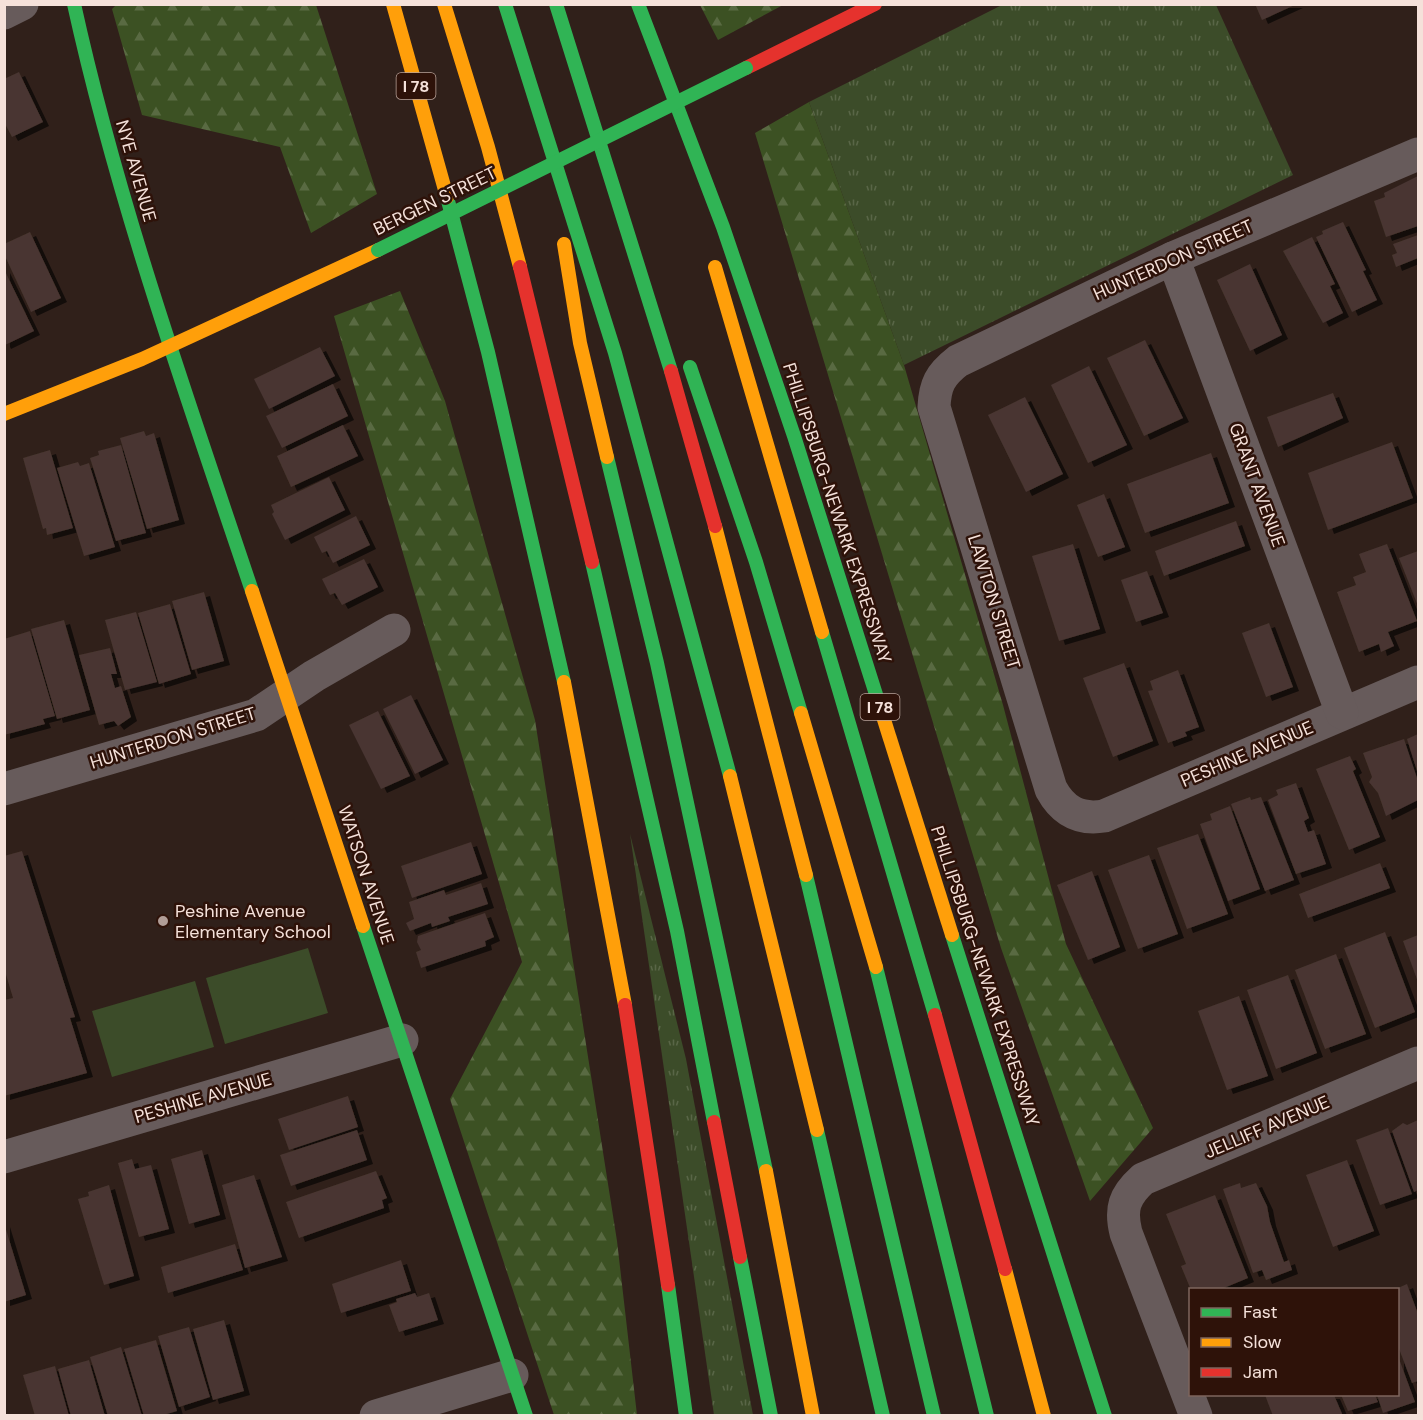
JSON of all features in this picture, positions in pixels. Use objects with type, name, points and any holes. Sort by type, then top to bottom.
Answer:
[{"type":"main road","name":"NYE AVENUE","points":[[74,4],[92,85],[170,346]]},
{"type":"main road","name":"I 78","points":[[393,4],[485,344],[561,673],[605,894],[654,1175],[686,1416]]},
{"type":"main road","points":[[444,4],[488,147],[531,307],[626,701],[678,931],[771,1416]]},
{"type":"main road","points":[[505,4],[544,121],[632,415],[723,753],[807,1091],[883,1416]]},
{"type":"main road","points":[[556,4],[584,84],[650,299],[743,634],[851,1061],[934,1416]]},
{"type":"main road","points":[[638,4],[688,176]]},
{"type":"main road","name":"PHILLIPSBURG-NEWARK EXPRESSWAY","points":[[638,4],[723,227],[794,436],[1105,1416]]},
{"type":"main road","name":"BERGEN STREET","points":[[4,414],[170,346],[378,250],[875,4]]},
{"type":"main road","points":[[562,25],[655,272]]},
{"type":"main road","points":[[544,121],[580,343],[657,663],[725,972],[794,1305],[813,1416]]},
{"type":"main road","points":[[712,255],[966,1122],[1044,1416]]},
{"type":"main road","name":"WATSON AVENUE","points":[[170,346],[526,1416]]},
{"type":"main road","points":[[684,351],[756,562],[874,959],[987,1416]]},
{"type":"street","points":[[4,13],[22,4]]},
{"type":"street","name":"HUNTERDON STREET","points":[[937,382],[945,371],[957,362],[1173,258],[1419,154]]},
{"type":"street","name":"GRANT AVENUE","points":[[1173,258],[1342,713]]},
{"type":"street","name":"LAWTON STREET","points":[[937,382],[934,407],[1052,789],[1064,808],[1074,814]]},
{"type":"street","name":"HUNTERDON STREET","points":[[4,789],[255,715],[287,693],[394,630]]},
{"type":"street","name":"PESHINE AVENUE","points":[[1074,814],[1094,818],[1104,816],[1419,682]]},
{"type":"street","name":"PESHINE AVENUE","points":[[4,1157],[402,1040]]},
{"type":"street","name":"JELLIFF AVENUE","points":[[1196,1416],[1126,1233],[1122,1216],[1124,1202],[1143,1179],[1419,1063]]},
{"type":"street","points":[[376,1416],[512,1375]]},
{"type":"green space","points":[[117,4],[316,5],[377,194],[311,233],[280,147],[142,115],[112,9]]},
{"type":"green space","points":[[700,5],[783,5],[718,40]]},
{"type":"green space","points":[[1002,5],[1216,5],[1293,175],[904,365],[809,102]]},
{"type":"green space","points":[[809,102],[904,365],[1003,705],[1066,944],[1153,1128],[1090,1201],[1001,948],[755,133]]},
{"type":"green space","points":[[400,291],[445,401],[535,720],[617,1241],[637,1415],[554,1415],[450,1099],[522,962],[334,316]]},
{"type":"green space","points":[[630,834],[686,1059],[753,1415],[714,1415]]},
{"type":"green space","points":[[308,948],[328,1013],[225,1044],[206,978]]},
{"type":"green space","points":[[195,981],[214,1047],[112,1077],[92,1011]]},
{"type":"building","points":[[1255,4],[1297,4],[1262,20]]},
{"type":"building","points":[[19,72],[43,122],[12,137],[4,122],[4,79]]},
{"type":"building","points":[[1418,176],[1418,226],[1386,237],[1374,201],[1385,197],[1384,193]]},
{"type":"building","points":[[1343,222],[1366,270],[1363,271],[1377,300],[1352,312],[1316,237],[1323,234],[1322,231]]},
{"type":"building","points":[[30,232],[61,298],[31,312],[4,254],[4,244]]},
{"type":"building","points":[[1418,235],[1418,258],[1396,267],[1392,255],[1397,253],[1393,244]]},
{"type":"building","points":[[1312,237],[1335,284],[1330,286],[1343,313],[1323,323],[1283,251]]},
{"type":"building","points":[[1250,264],[1282,335],[1250,351],[1217,280]]},
{"type":"building","points":[[4,269],[34,331],[5,345],[4,343]]},
{"type":"building","points":[[1145,340],[1183,418],[1144,436],[1107,358]]},
{"type":"building","points":[[320,347],[335,376],[269,409],[254,379]]},
{"type":"building","points":[[1089,366],[1127,445],[1088,463],[1051,385]]},
{"type":"building","points":[[333,384],[348,416],[282,448],[266,416]]},
{"type":"building","points":[[1333,393],[1343,418],[1278,447],[1267,417]]},
{"type":"building","points":[[1025,397],[1063,474],[1026,492],[988,415]]},
{"type":"building","points":[[343,425],[358,456],[291,487],[277,456]]},
{"type":"building","points":[[144,431],[146,436],[154,433],[179,520],[147,529],[120,438]]},
{"type":"building","points":[[1392,442],[1413,498],[1328,530],[1308,473]]},
{"type":"building","points":[[121,445],[146,533],[116,541],[90,458],[99,455],[98,451]]},
{"type":"building","points":[[50,450],[73,528],[47,535],[46,528],[43,529],[23,458]]},
{"type":"building","points":[[1211,453],[1229,503],[1145,533],[1127,484]]},
{"type":"building","points":[[78,462],[80,466],[89,463],[115,547],[84,556],[57,468]]},
{"type":"building","points":[[329,477],[345,510],[285,540],[272,514],[274,512],[271,505]]},
{"type":"building","points":[[1104,494],[1125,547],[1098,557],[1077,505]]},
{"type":"building","points":[[356,516],[370,545],[333,563],[327,551],[322,553],[314,537]]},
{"type":"building","points":[[1236,521],[1245,546],[1164,576],[1155,551]]},
{"type":"building","points":[[1073,544],[1100,629],[1059,641],[1032,556]]},
{"type":"building","points":[[1387,544],[1417,621],[1388,632],[1394,646],[1381,652],[1379,644],[1359,652],[1337,592],[1356,585],[1353,577],[1366,572],[1359,554]]},
{"type":"building","points":[[1418,551],[1418,606],[1399,558]]},
{"type":"building","points":[[364,559],[378,587],[342,605],[335,593],[330,595],[322,579]]},
{"type":"building","points":[[1147,571],[1163,613],[1136,622],[1121,580]]},
{"type":"building","points":[[204,592],[224,661],[192,670],[172,601]]},
{"type":"building","points":[[170,604],[191,674],[159,684],[138,613]]},
{"type":"building","points":[[136,612],[157,682],[125,690],[105,620]]},
{"type":"building","points":[[64,620],[90,710],[57,719],[31,629]]},
{"type":"building","points":[[1269,623],[1293,687],[1266,697],[1242,633]]},
{"type":"building","points":[[30,631],[55,716],[43,719],[45,724],[4,735],[4,639]]},
{"type":"building","points":[[110,648],[117,674],[111,674],[115,688],[121,686],[131,717],[118,726],[114,721],[99,725],[79,655]]},
{"type":"building","points":[[1124,663],[1153,741],[1113,757],[1083,678]]},
{"type":"building","points":[[1178,670],[1199,727],[1185,732],[1187,736],[1168,743],[1148,691],[1153,690],[1150,681]]},
{"type":"building","points":[[411,695],[443,760],[415,774],[383,709]]},
{"type":"building","points":[[378,711],[410,776],[381,789],[349,725]]},
{"type":"building","points":[[1418,734],[1418,774],[1407,739]]},
{"type":"building","points":[[1404,739],[1418,781],[1418,800],[1386,816],[1378,793],[1369,782],[1372,777],[1363,753]]},
{"type":"building","points":[[1350,756],[1356,769],[1353,771],[1380,837],[1349,850],[1316,769]]},
{"type":"building","points":[[1296,783],[1309,818],[1304,821],[1308,832],[1314,830],[1326,864],[1296,874],[1268,800],[1278,795],[1276,790]]},
{"type":"building","points":[[1250,797],[1251,800],[1261,797],[1294,880],[1265,891],[1231,804]]},
{"type":"building","points":[[1230,806],[1260,889],[1228,901],[1200,824],[1212,820],[1210,814]]},
{"type":"building","points":[[1198,834],[1228,914],[1187,929],[1157,848]]},
{"type":"building","points":[[471,842],[482,874],[412,898],[401,866]]},
{"type":"building","points":[[22,851],[75,1017],[70,1018],[87,1073],[4,1096],[4,1000],[13,998],[4,968],[4,856]]},
{"type":"building","points":[[1149,855],[1178,934],[1138,949],[1108,870]]},
{"type":"building","points":[[1380,863],[1390,888],[1308,918],[1299,894]]},
{"type":"building","points":[[1092,871],[1120,947],[1088,960],[1057,885]]},
{"type":"building","points":[[481,883],[488,904],[448,917],[450,921],[432,927],[431,923],[410,931],[406,923],[414,919],[409,902],[444,890],[446,895]]},
{"type":"building","points":[[485,913],[494,937],[485,941],[486,946],[421,968],[416,952],[421,950],[417,942],[418,936]]},
{"type":"building","points":[[1385,932],[1415,1012],[1375,1028],[1344,948]]},
{"type":"building","points":[[1418,935],[1418,982],[1403,941]]},
{"type":"building","points":[[1336,954],[1366,1034],[1325,1049],[1295,970]]},
{"type":"building","points":[[1288,975],[1317,1053],[1276,1069],[1247,990]]},
{"type":"building","points":[[1239,996],[1268,1076],[1227,1090],[1198,1011]]},
{"type":"building","points":[[348,1096],[358,1127],[289,1150],[278,1119]]},
{"type":"building","points":[[1418,1120],[1418,1190],[1414,1192],[1392,1131],[1403,1123],[1407,1125]]},
{"type":"building","points":[[1388,1128],[1412,1194],[1380,1205],[1356,1140]]},
{"type":"building","points":[[357,1130],[367,1160],[291,1186],[280,1155]]},
{"type":"building","points":[[202,1150],[220,1215],[189,1224],[171,1159]]},
{"type":"building","points":[[132,1159],[135,1169],[151,1165],[169,1229],[139,1237],[118,1163]]},
{"type":"building","points":[[1347,1160],[1374,1231],[1333,1247],[1306,1175]]},
{"type":"building","points":[[376,1171],[387,1198],[382,1200],[384,1208],[299,1238],[286,1202]]},
{"type":"building","points":[[254,1175],[282,1257],[245,1268],[222,1185]]},
{"type":"building","points":[[1240,1183],[1241,1188],[1256,1183],[1267,1206],[1284,1262],[1289,1260],[1292,1270],[1266,1280],[1262,1270],[1253,1273],[1223,1189]]},
{"type":"building","points":[[109,1185],[134,1276],[104,1285],[78,1199],[89,1196],[88,1192]]},
{"type":"building","points":[[1215,1195],[1248,1278],[1224,1288],[1190,1288],[1181,1266],[1186,1264],[1166,1214]]},
{"type":"building","points":[[4,1223],[26,1295],[4,1302]]},
{"type":"building","points":[[235,1244],[243,1270],[168,1293],[161,1267]]},
{"type":"building","points":[[401,1260],[411,1291],[341,1313],[332,1284]]},
{"type":"building","points":[[1407,1284],[1418,1314],[1418,1381],[1412,1383],[1399,1349],[1398,1288]]},
{"type":"building","points":[[415,1293],[417,1297],[429,1293],[438,1320],[399,1332],[389,1305],[397,1302],[396,1299]]},
{"type":"building","points":[[224,1320],[244,1391],[213,1400],[193,1329]]},
{"type":"building","points":[[189,1327],[210,1397],[179,1407],[158,1336]]},
{"type":"building","points":[[156,1340],[177,1411],[160,1416],[144,1416],[124,1349]]},
{"type":"building","points":[[121,1347],[142,1416],[108,1416],[90,1357]]},
{"type":"building","points":[[1399,1359],[1415,1402],[1383,1413],[1377,1396],[1399,1396]]},
{"type":"building","points":[[89,1360],[105,1416],[71,1416],[58,1369]]},
{"type":"building","points":[[55,1366],[69,1416],[35,1416],[23,1375]]},
{"type":"building","points":[[1265,1396],[1334,1396],[1343,1416],[1273,1416]]},
{"type":"building","points":[[1341,1396],[1375,1396],[1378,1402],[1348,1411]]},
{"type":"traffic: fast","points":[[74,4],[111,153],[155,300],[252,591]]},
{"type":"traffic: fast","points":[[505,4],[615,353],[730,776]]},
{"type":"traffic: fast","points":[[556,4],[671,371]]},
{"type":"traffic: fast","points":[[638,4],[723,227],[794,436],[880,707]]},
{"type":"traffic: fast","points":[[378,250],[746,68]]},
{"type":"traffic: fast","points":[[447,197],[488,352],[564,682]]},
{"type":"traffic: fast","points":[[690,367],[756,562],[801,713]]},
{"type":"traffic: fast","points":[[607,457],[657,663],[766,1171]]},
{"type":"traffic: fast","points":[[592,562],[677,931],[714,1122]]},
{"type":"traffic: fast","points":[[822,632],[935,1015]]},
{"type":"traffic: fast","points":[[806,875],[934,1416]]},
{"type":"traffic: fast","points":[[363,926],[526,1416]]},
{"type":"traffic: fast","points":[[952,935],[1105,1416]]},
{"type":"traffic: fast","points":[[876,967],[987,1416]]},
{"type":"traffic: fast","points":[[817,1130],[883,1416]]},
{"type":"traffic: fast","points":[[740,1257],[771,1416]]},
{"type":"traffic: fast","points":[[668,1285],[686,1416]]},
{"type":"traffic: slow","points":[[393,4],[447,197]]},
{"type":"traffic: slow","points":[[444,4],[488,147],[520,267]]},
{"type":"traffic: slow","points":[[564,244],[580,343],[607,457]]},
{"type":"traffic: slow","points":[[4,414],[142,359],[378,250]]},
{"type":"traffic: slow","points":[[715,267],[822,632]]},
{"type":"traffic: slow","points":[[715,526],[806,875]]},
{"type":"traffic: slow","points":[[252,591],[363,926]]},
{"type":"traffic: slow","points":[[564,682],[625,1005]]},
{"type":"traffic: slow","points":[[880,707],[952,935]]},
{"type":"traffic: slow","points":[[801,713],[876,967]]},
{"type":"traffic: slow","points":[[730,776],[817,1130]]},
{"type":"traffic: slow","points":[[766,1171],[813,1416]]},
{"type":"traffic: slow","points":[[1005,1269],[1044,1416]]},
{"type":"traffic: jam","points":[[746,68],[875,4]]},
{"type":"traffic: jam","points":[[520,267],[592,562]]},
{"type":"traffic: jam","points":[[671,371],[715,526]]},
{"type":"traffic: jam","points":[[625,1005],[668,1285]]},
{"type":"traffic: jam","points":[[935,1015],[1005,1269]]},
{"type":"traffic: jam","points":[[714,1122],[740,1257]]},
{"type":"place","name":"Peshine Avenue Elementary School","points":[[163,921]]}]
